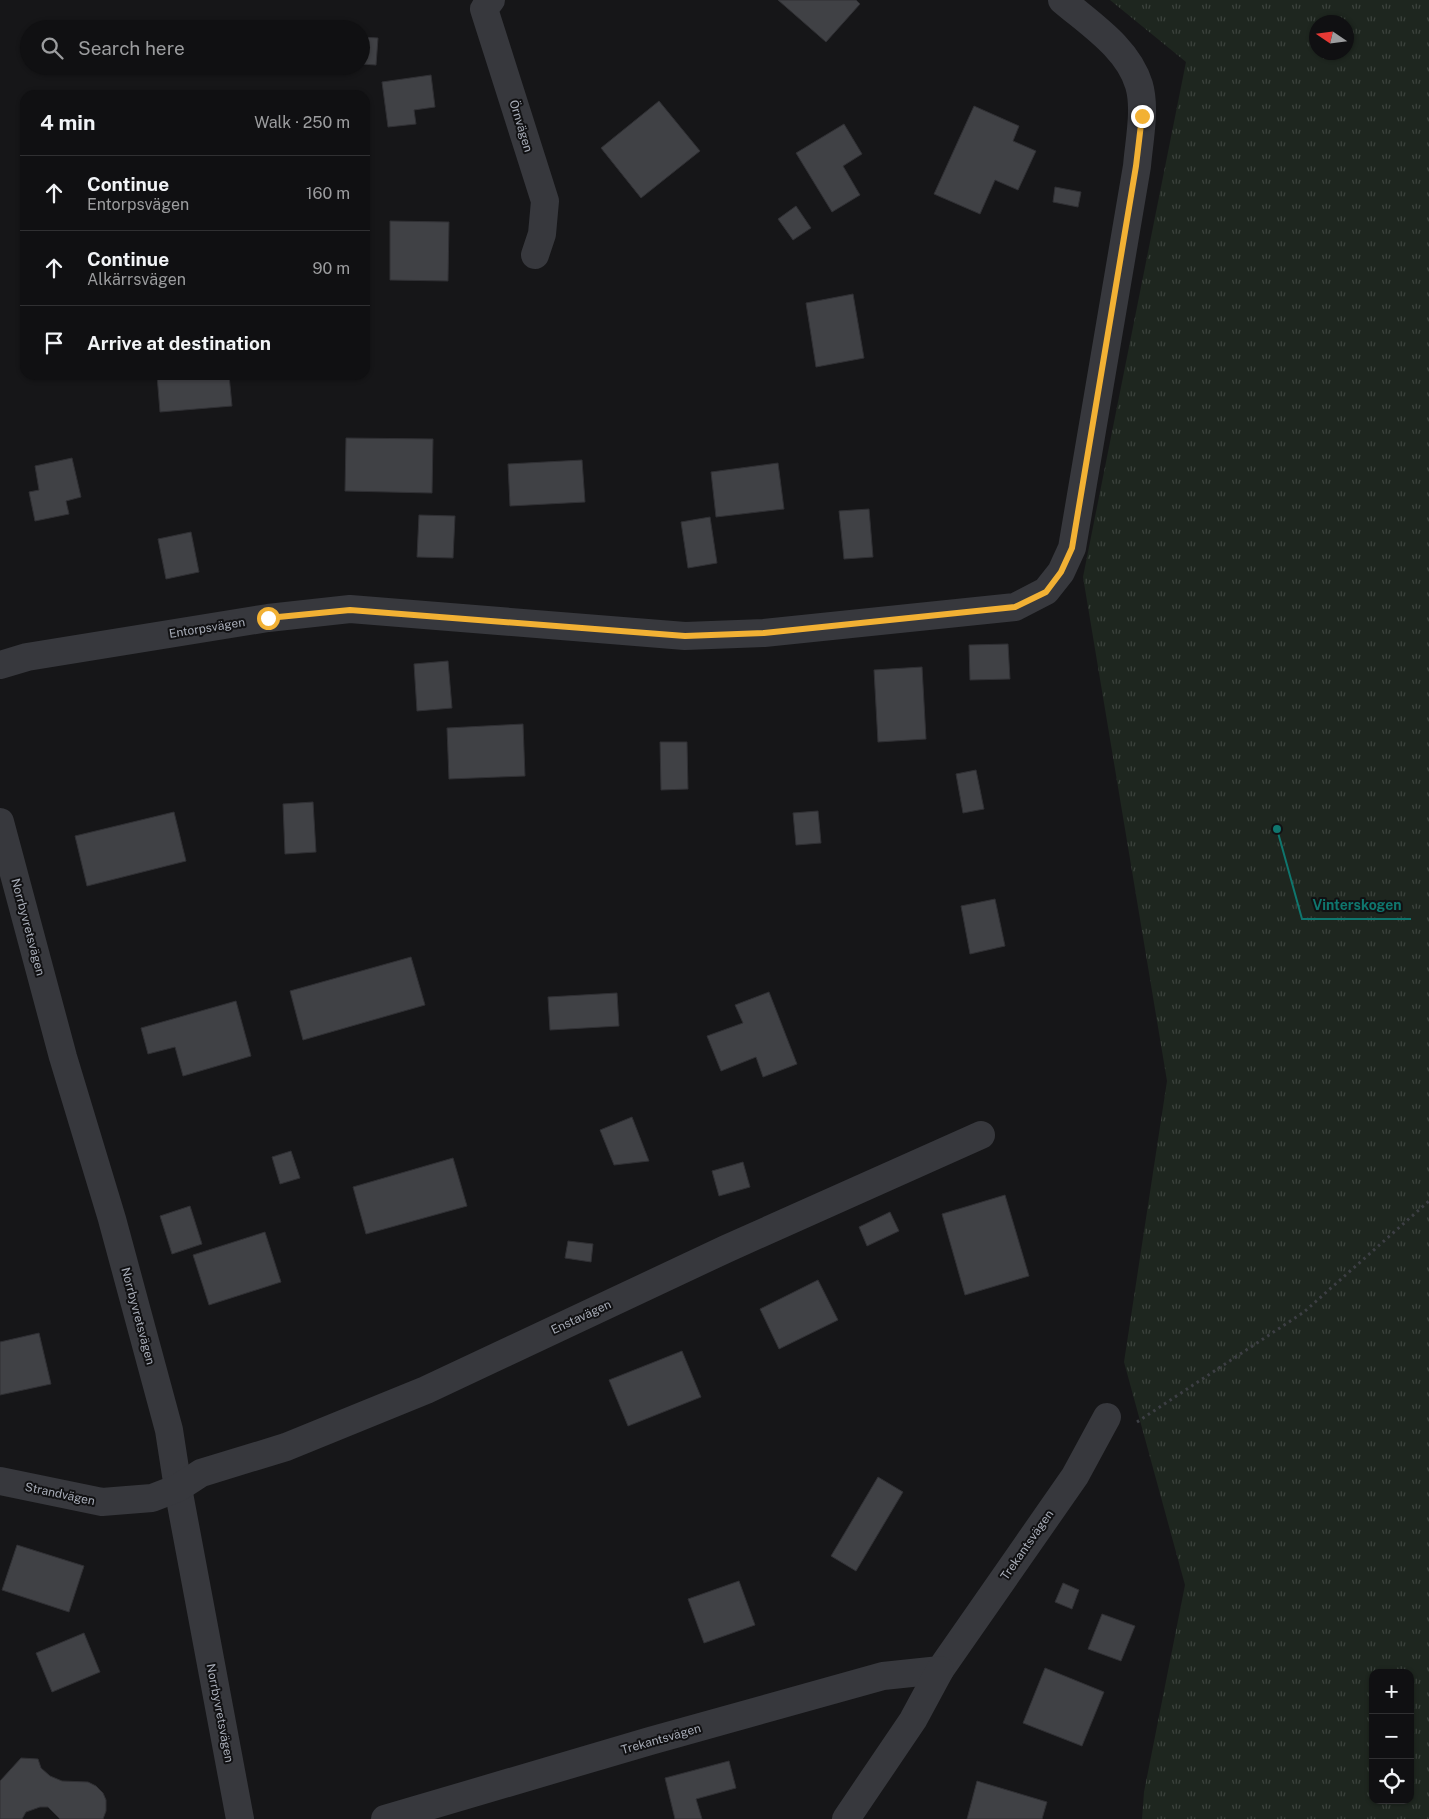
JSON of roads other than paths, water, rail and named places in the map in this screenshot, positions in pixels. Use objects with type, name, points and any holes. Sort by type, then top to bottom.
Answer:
[{"type":"street","name":"Örnvägen","points":[[491,0],[484,10],[545,201],[542,234],[535,255]]},
{"type":"street","name":"Entorpsvägen","points":[[0,665],[27,657],[268,618],[350,610],[685,636],[764,633],[1015,607],[1046,592],[1061,572],[1072,548],[1136,166],[1142,116],[1139,86],[1130,66],[1118,49],[1062,0]]},
{"type":"street","name":"Norrbyvretsvägen","points":[[0,822],[64,1057],[112,1219],[169,1430],[178,1488],[240,1819]]},
{"type":"street","name":"Enstavägen","points":[[178,1488],[201,1473],[286,1448],[426,1390],[726,1248],[980,1135]]},
{"type":"street","name":"Trekantsvägen","points":[[846,1819],[912,1720],[940,1670],[1075,1476],[1107,1417]]},
{"type":"street","name":"Strandvägen","points":[[0,1481],[102,1502],[152,1498],[178,1488]]},
{"type":"street","name":"Trekantsvägen","points":[[385,1819],[650,1741],[874,1678],[940,1670]]},
{"type":"place","name":"Vinterskogen","points":[[1277,829]]}]
